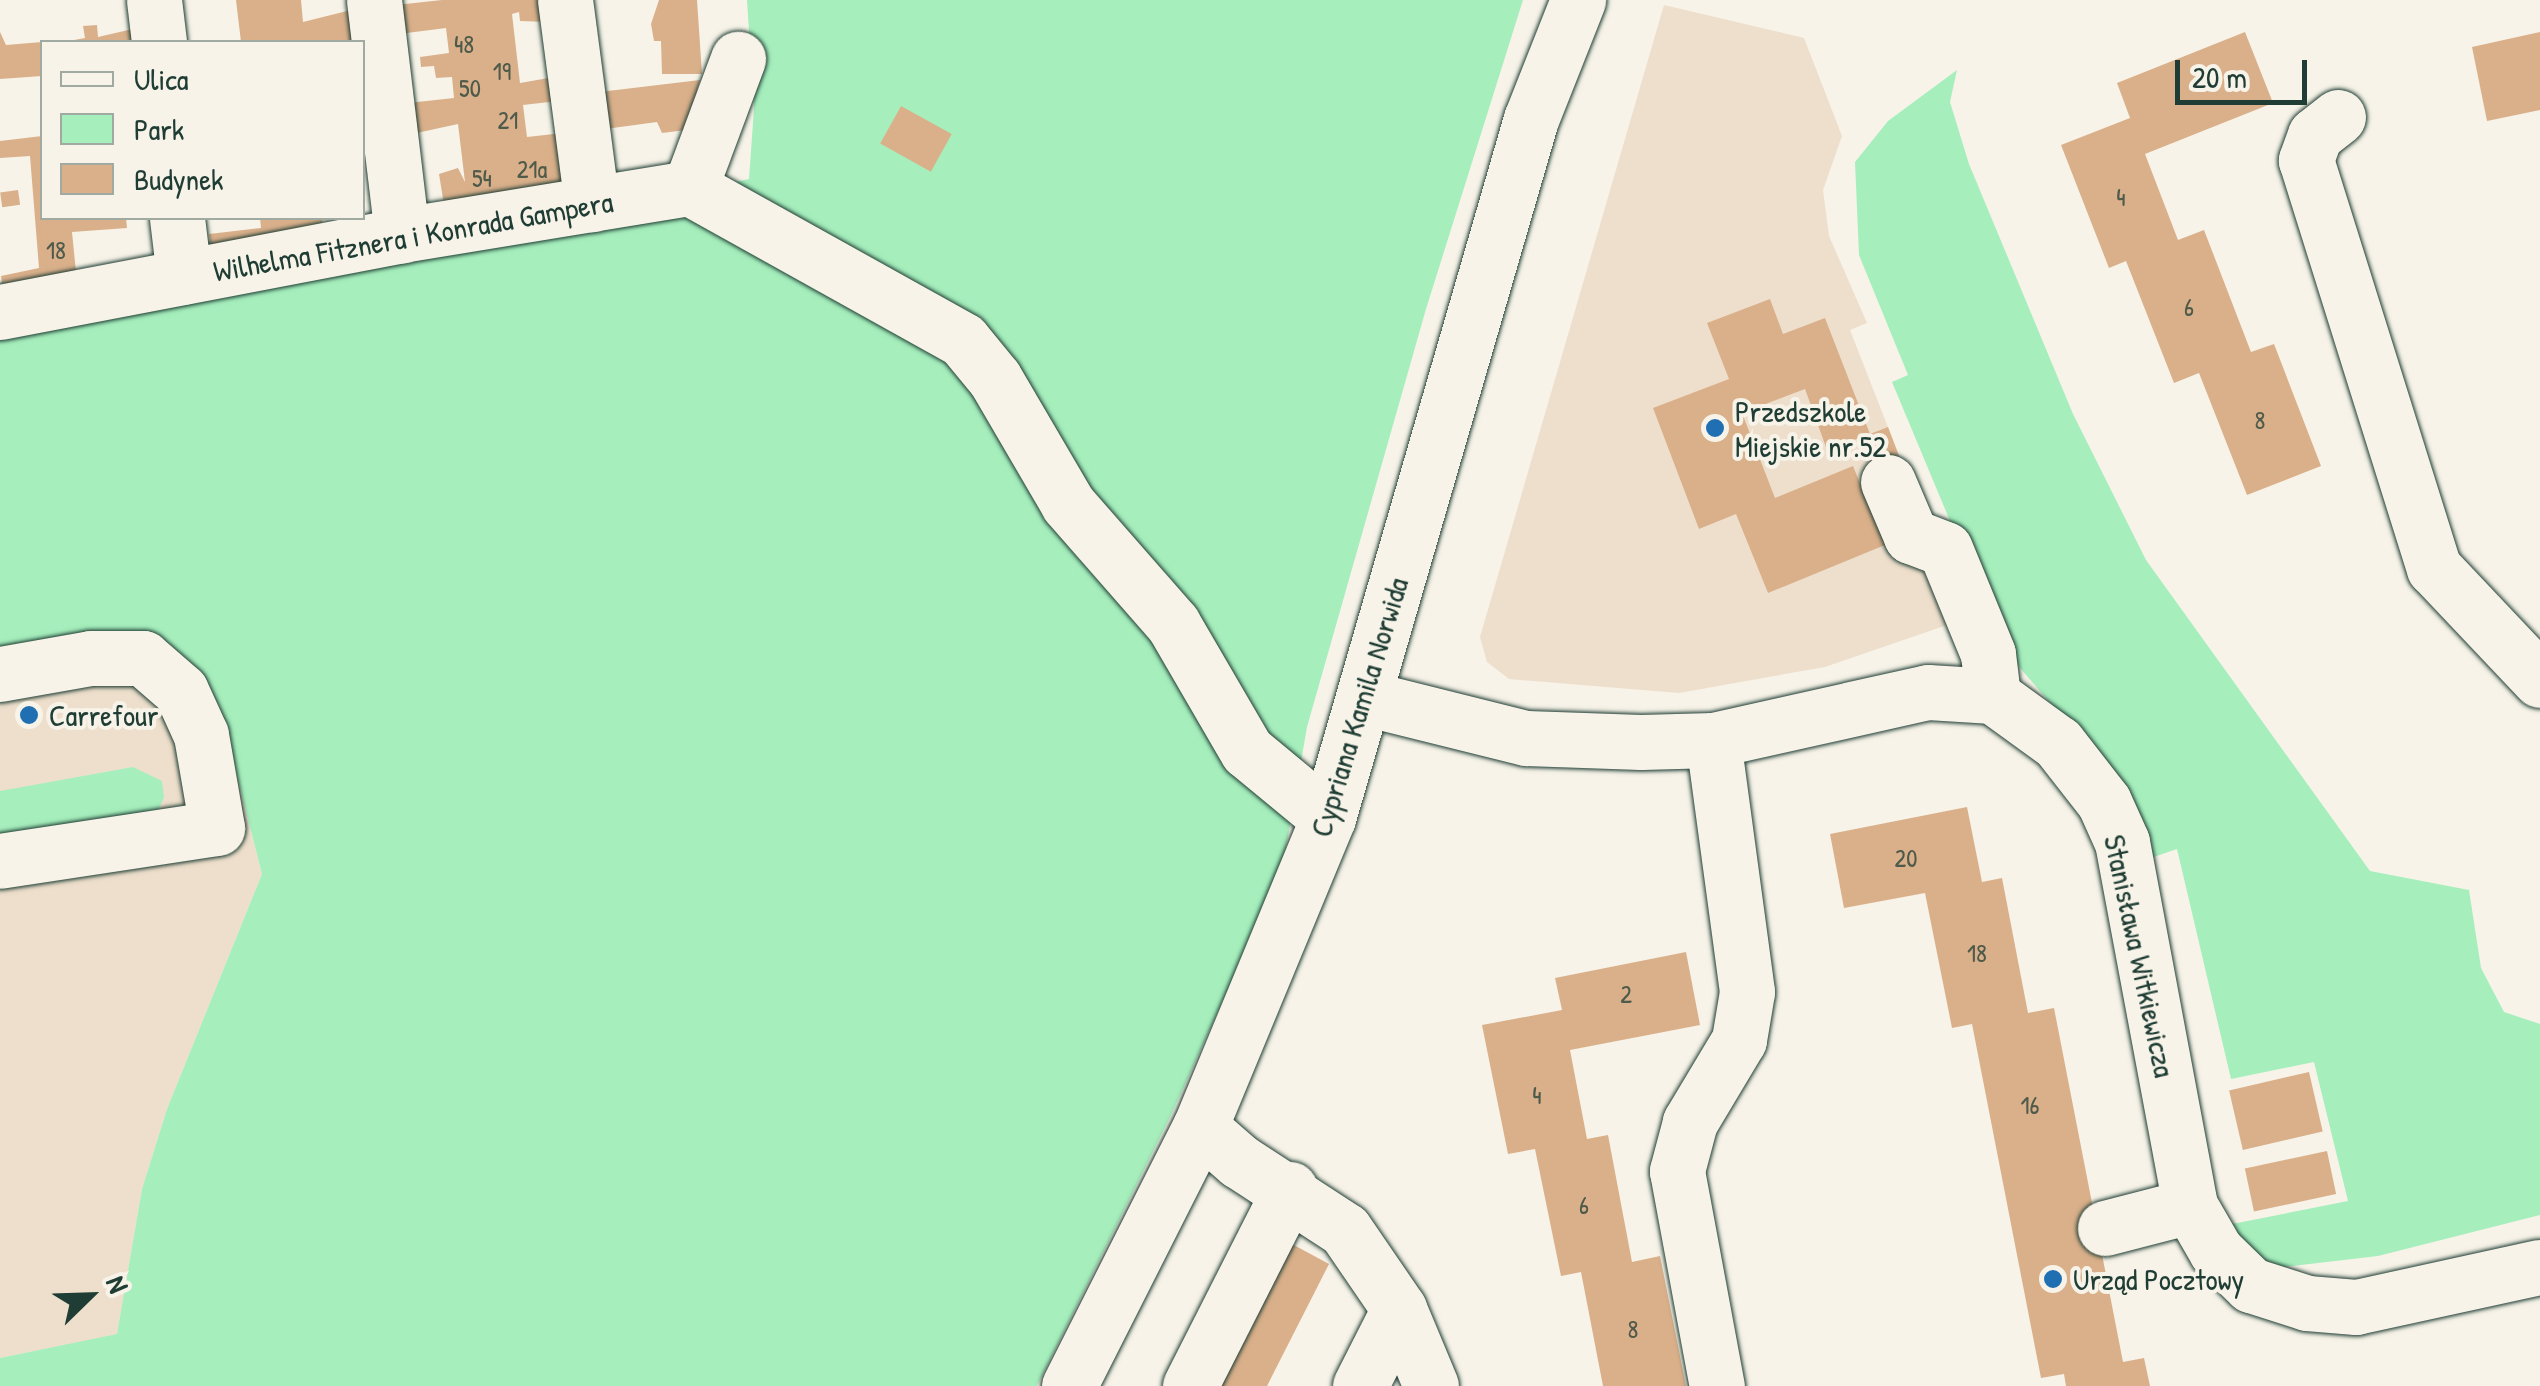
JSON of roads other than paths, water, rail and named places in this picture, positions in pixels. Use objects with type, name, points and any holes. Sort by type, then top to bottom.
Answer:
[{"type":"street","points":[[154,0],[158,40]]},
{"type":"street","points":[[374,0],[402,235]]},
{"type":"street","points":[[565,0],[592,204]]},
{"type":"street","name":"Cypriana Kamila Norwida","points":[[1069,1386],[1200,1127],[1328,818],[1531,119],[1578,0]]},
{"type":"street","points":[[738,60],[690,188],[962,340],[995,379],[1068,504],[1173,624],[1247,752],[1328,818]]},
{"type":"street","points":[[2338,117],[2316,134],[2306,160],[2434,568],[2540,680]]},
{"type":"street","name":"Wilhelma Fitznera i Konrada Gampera","points":[[0,312],[402,235],[690,188]]},
{"type":"street","points":[[178,220],[184,277]]},
{"type":"street","points":[[1365,698],[1526,738],[1714,740],[1928,692],[1993,696],[1988,654],[1945,550],[1911,536],[1888,482]]},
{"type":"street","points":[[0,674],[91,658],[143,658],[180,691],[201,736],[217,828],[0,862]]},
{"type":"street","name":"Stanisława Witkiewicza","points":[[1993,696],[2058,742],[2104,802],[2122,842],[2190,1206],[2216,1251],[2252,1285],[2307,1304],[2389,1302],[2540,1267]]},
{"type":"street","points":[[1714,740],[1748,992],[1739,1040],[1690,1122],[1677,1171],[1717,1386]]},
{"type":"street","points":[[1200,1127],[1239,1161],[1290,1189],[1344,1230],[1400,1308],[1431,1386]]},
{"type":"street","points":[[1190,1386],[1290,1189]]},
{"type":"street","points":[[2105,1228],[2190,1206]]},
{"type":"street","points":[[1360,1386],[1400,1308]]},
{"type":"place","name":"Przedszkole Miejskie nr.52","points":[[1715,428]]},
{"type":"place","name":"Carrefour","points":[[29,715]]},
{"type":"place","name":"Urząd Pocztowy","points":[[2053,1279]]}]
